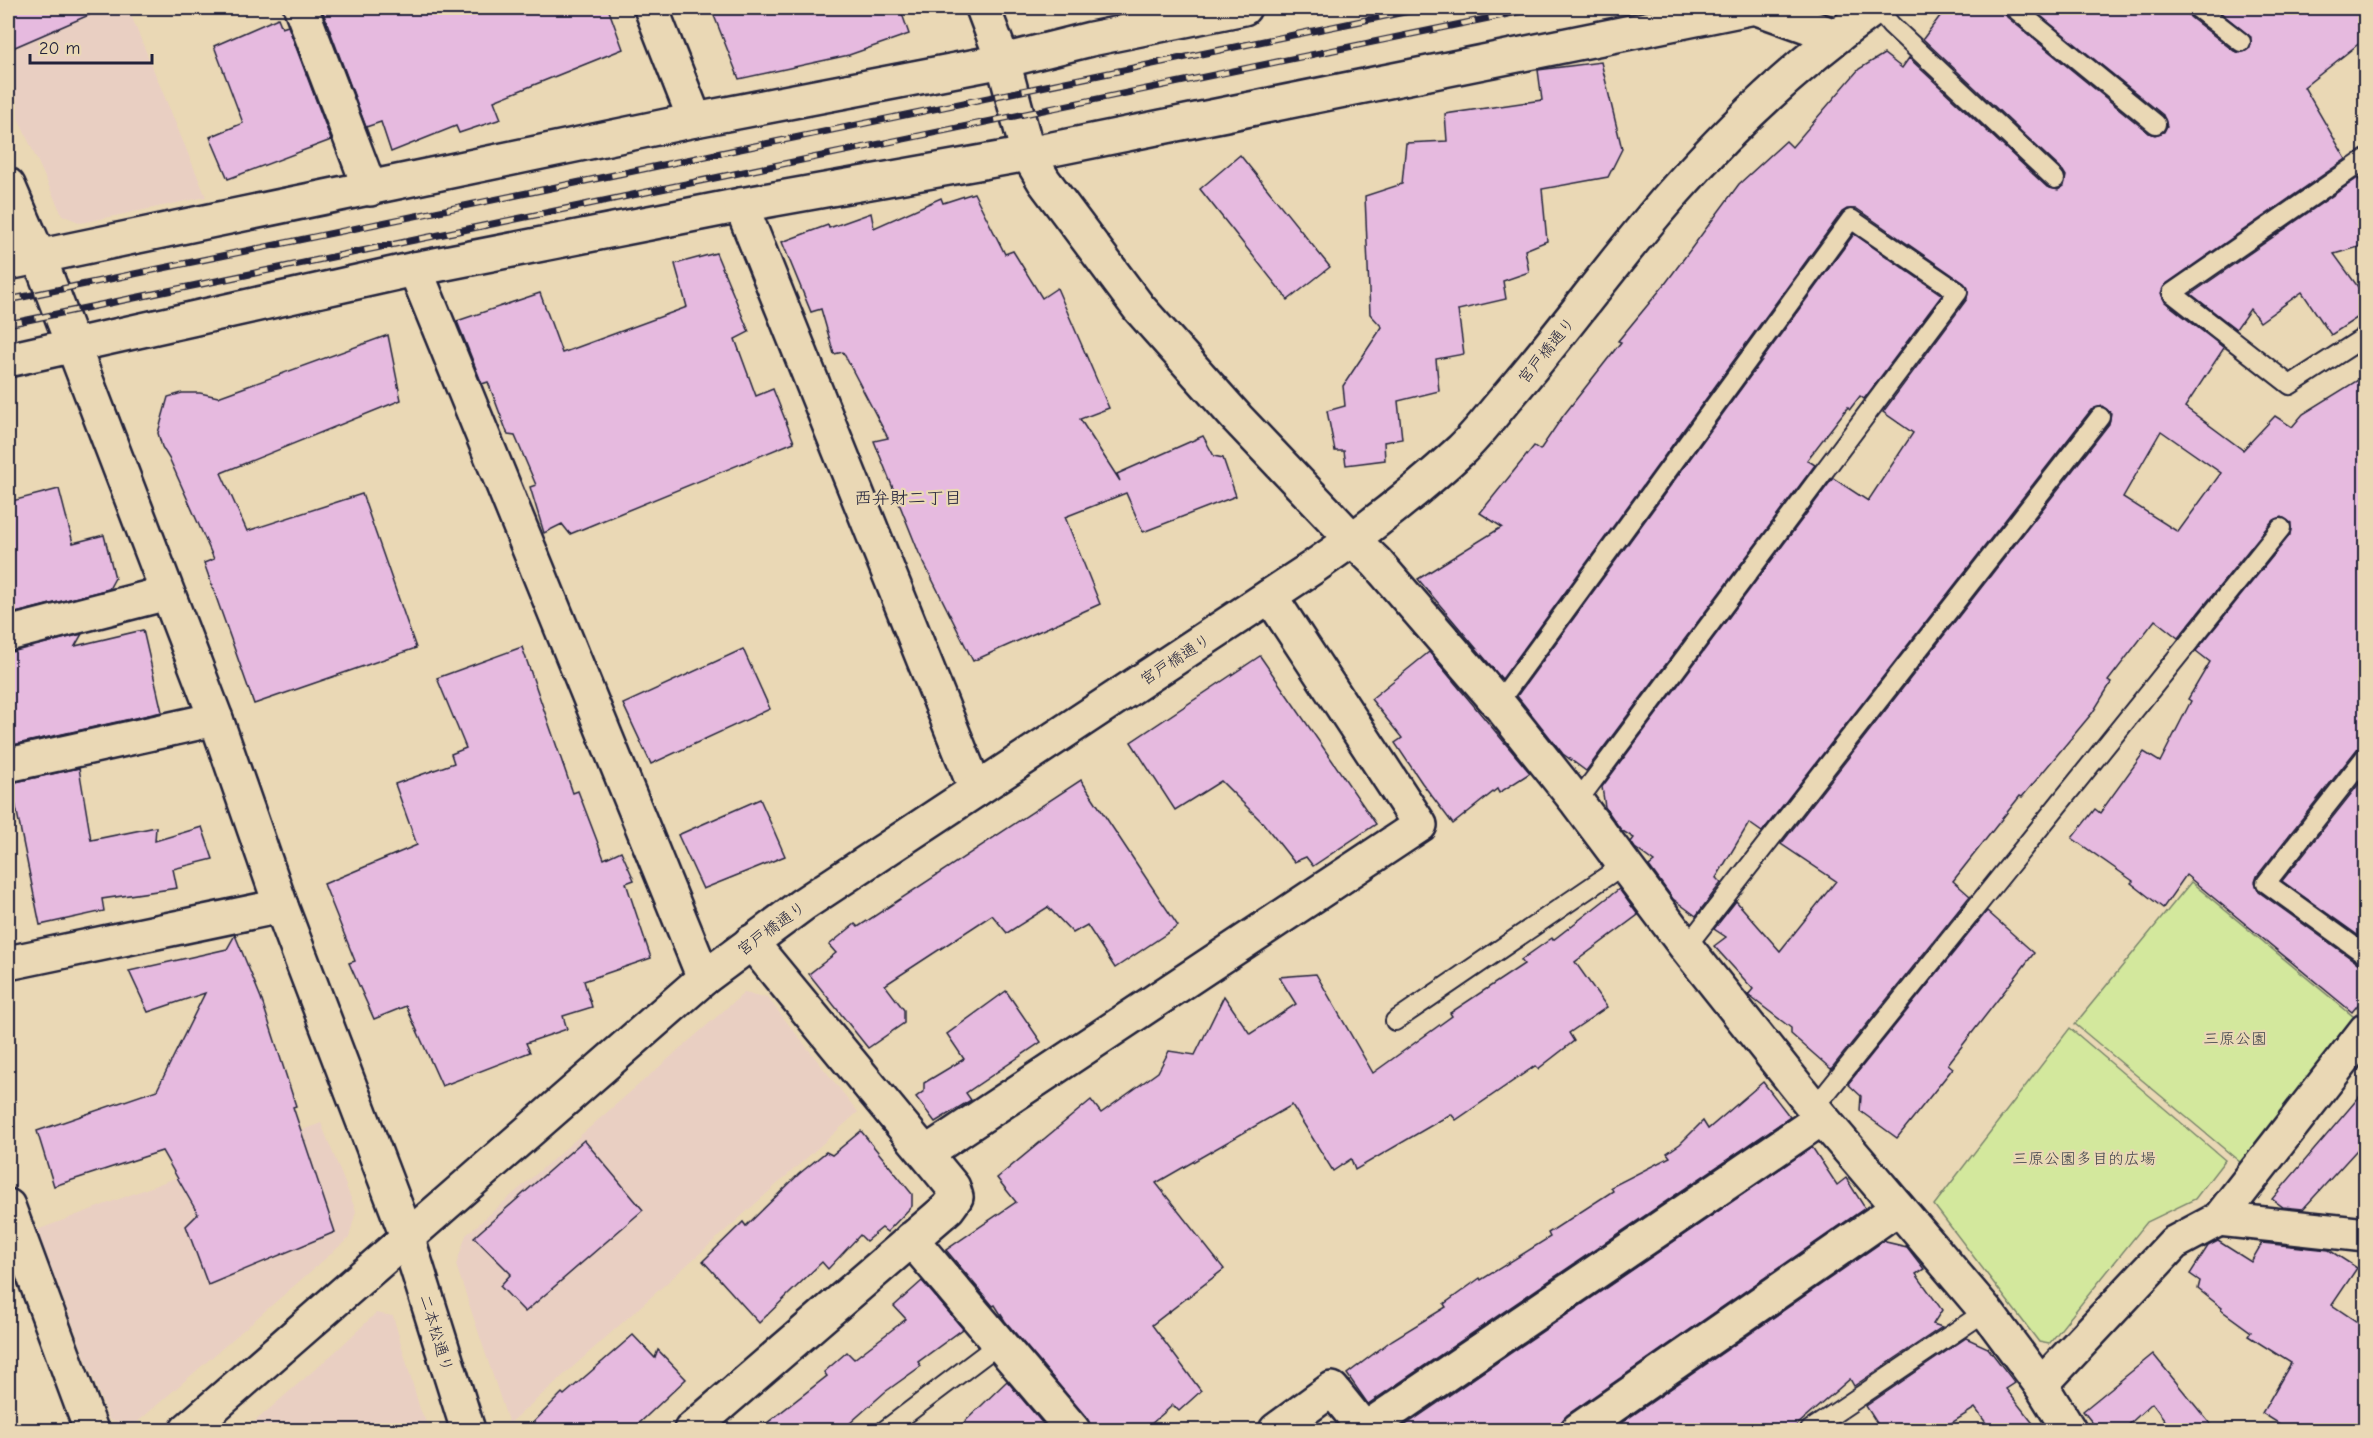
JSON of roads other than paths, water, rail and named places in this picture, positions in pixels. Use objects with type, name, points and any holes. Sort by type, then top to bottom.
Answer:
[{"type":"street","points":[[301,8],[369,189]]},
{"type":"street","points":[[651,8],[695,120]]},
{"type":"street","points":[[983,8],[1003,60],[1028,154],[1044,181],[1139,308],[1237,418],[1353,540],[1377,562],[1498,703],[1577,802],[1686,948],[1818,1112],[1986,1311],[2041,1385],[2064,1429]]},
{"type":"street","points":[[1091,39],[1116,8]]},
{"type":"street","points":[[8,263],[695,120],[1003,60],[1091,39],[1244,8]]},
{"type":"street","points":[[8,360],[415,269],[741,205],[1028,154],[1750,8]]},
{"type":"street","points":[[1757,8],[1835,36]]},
{"type":"street","name":"宮戸橋通り","points":[[187,1431],[704,978],[751,942],[802,905],[1353,540],[1411,494],[1463,448],[1525,376],[1672,195],[1780,85],[1835,36],[1876,8]]},
{"type":"street","name":"二本松通り","points":[[8,185],[39,257],[216,719],[281,906],[407,1236],[468,1431]]},
{"type":"street","points":[[741,205],[976,790]]},
{"type":"street","points":[[415,269],[704,978]]},
{"type":"street","points":[[8,634],[167,593]]},
{"type":"street","points":[[926,1153],[1420,825],[1270,596]]},
{"type":"street","points":[[8,765],[216,719]]},
{"type":"street","points":[[8,963],[281,906]]},
{"type":"street","points":[[691,1431],[948,1208],[956,1197],[953,1187],[926,1153],[751,942]]},
{"type":"street","points":[[2041,1385],[2175,1244],[2219,1219],[2366,1030]]},
{"type":"street","points":[[1276,1431],[1332,1389],[1365,1430],[1818,1112]]},
{"type":"street","points":[[8,1206],[91,1431]]},
{"type":"street","points":[[1578,1431],[1898,1208]]},
{"type":"street","points":[[2219,1219],[2366,1235]]},
{"type":"street","points":[[911,1239],[1073,1431]]},
{"type":"lane","points":[[1876,8],[1891,25],[2055,179]]},
{"type":"lane","points":[[2014,8],[2156,124]]},
{"type":"lane","points":[[2197,8],[2241,42]]},
{"type":"lane","points":[[2366,159],[2172,293],[2290,385],[2366,336]]},
{"type":"lane","points":[[1498,703],[1851,219],[1958,292],[1577,802]]},
{"type":"lane","points":[[1686,948],[2100,417]]},
{"type":"lane","points":[[1818,1112],[1828,1091],[2281,528]]},
{"type":"lane","points":[[2366,756],[2266,884],[2366,955]]},
{"type":"lane","points":[[1395,1021],[1623,865]]},
{"type":"lane","points":[[1810,1431],[1986,1311]]},
{"type":"lane","points":[[885,1431],[1000,1343]]},
{"type":"railway","points":[[8,300],[1424,8]]},
{"type":"railway","points":[[8,324],[1538,8]]},
{"type":"district","name":"西弁財二丁目","points":[[908,498]]},
{"type":"park label","name":"三原公園","points":[[2235,1038]]},
{"type":"park label","name":"三原公園多目的広場","points":[[2084,1158]]}]
